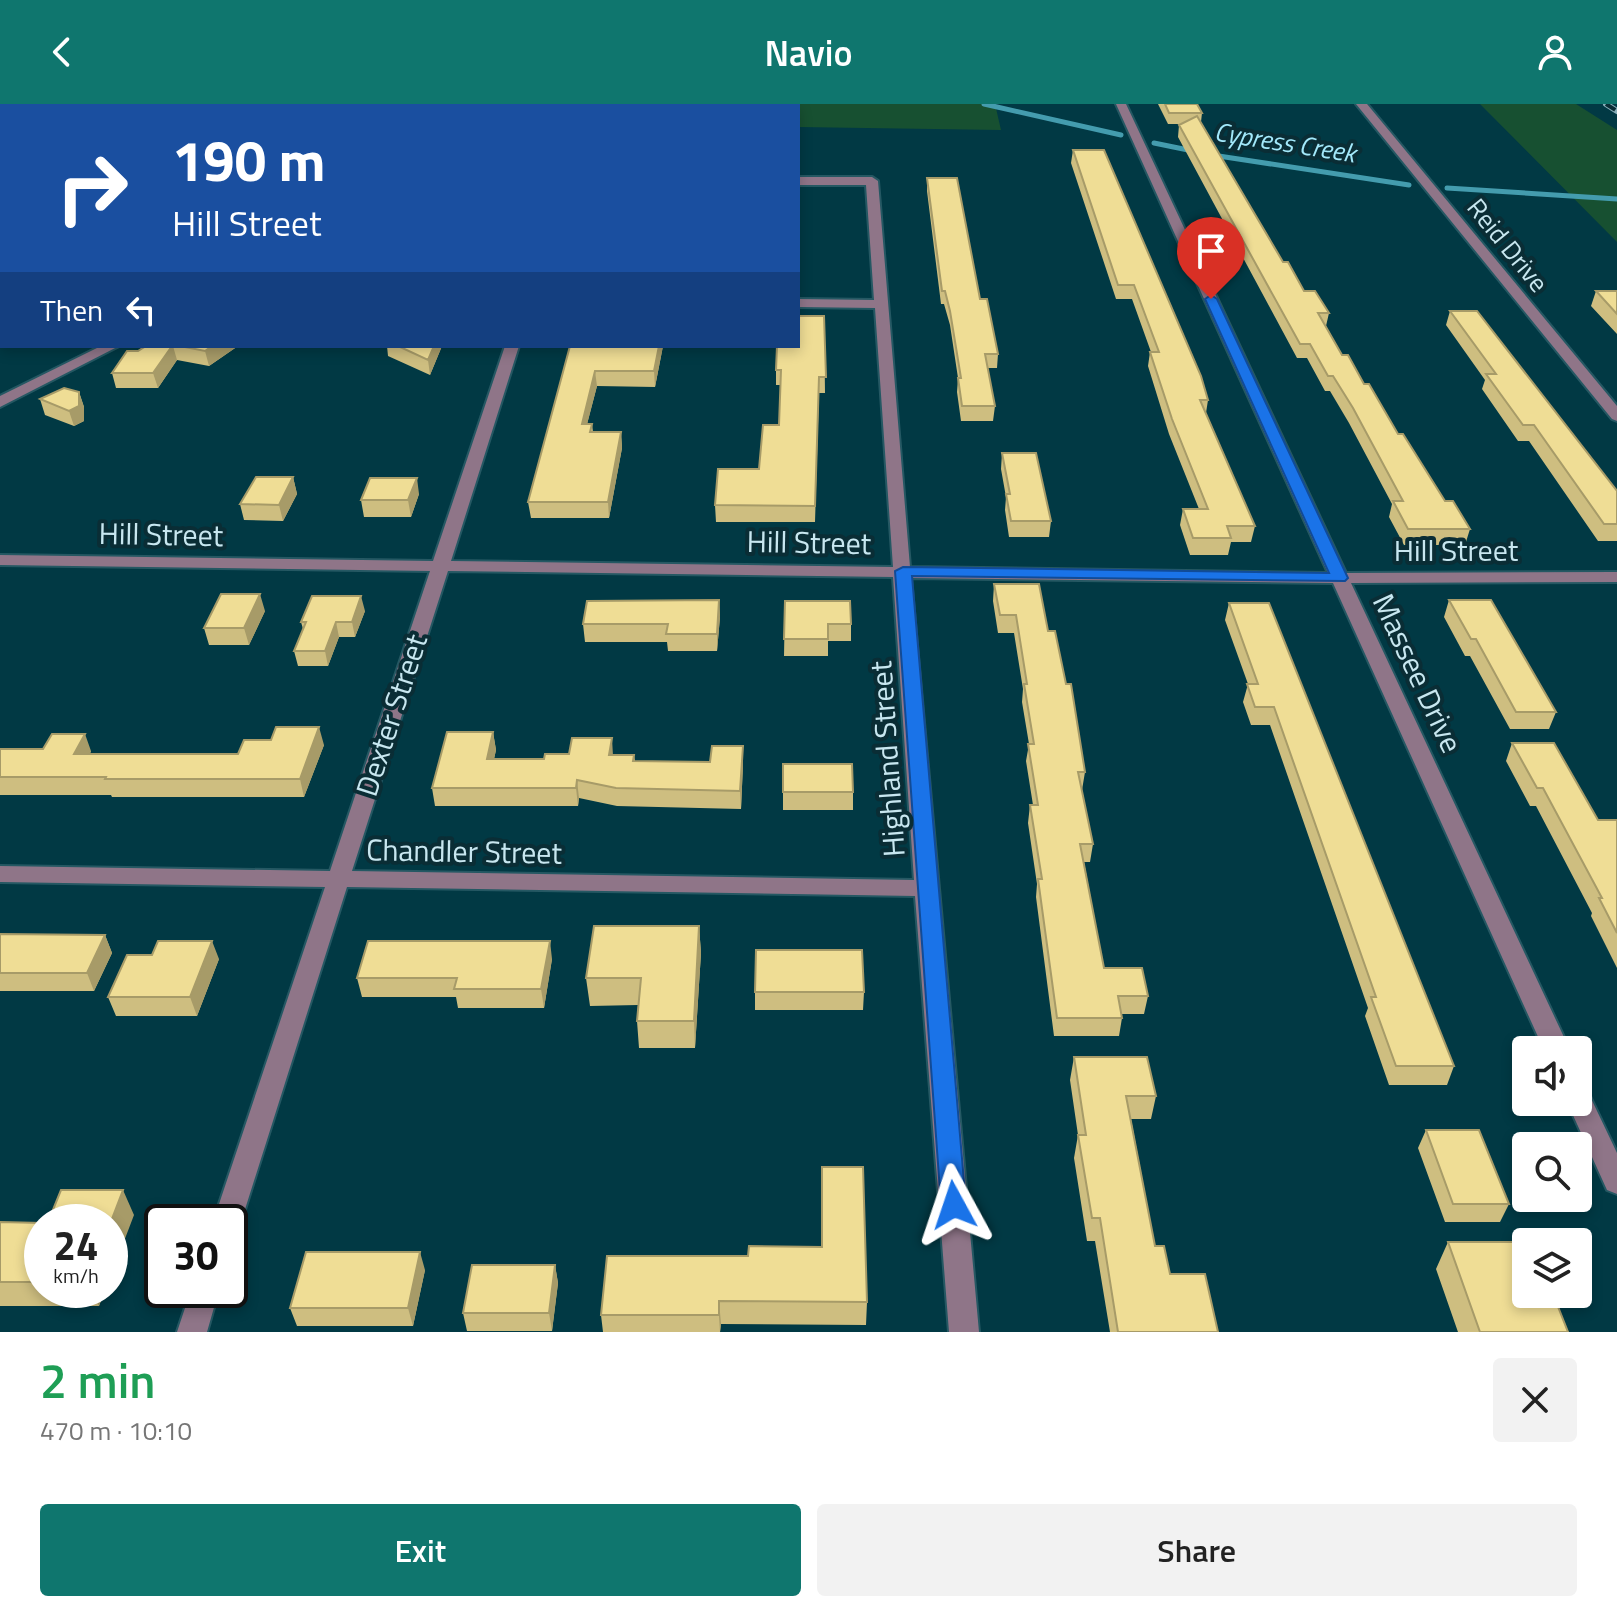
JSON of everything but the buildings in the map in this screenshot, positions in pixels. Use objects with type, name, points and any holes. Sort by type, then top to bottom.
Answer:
[{"type":"street","name":"Massee Drive","points":[[1121,104],[1551,1036]]},
{"type":"street","name":"Reid Drive","points":[[1361,104],[1617,416]]},
{"type":"street","name":"Highland Street","points":[[800,181],[872,181],[926,888],[964,1332]]},
{"type":"street","points":[[800,303],[881,304]]},
{"type":"street","points":[[0,402],[108,348]]},
{"type":"street","name":"Dexter Street","points":[[233,1204],[511,348]]},
{"type":"street","name":"Hill Street","points":[[0,560],[1339,578],[1617,577]]},
{"type":"street","name":"Chandler Street","points":[[0,874],[926,888]]},
{"type":"street","points":[[1587,1116],[1617,1182]]},
{"type":"street","points":[[192,1332],[199,1308]]},
{"type":"green space","points":[[800,104],[995,104],[1001,130],[800,127]]},
{"type":"green space","points":[[1480,104],[1576,104],[1617,130],[1617,242]]},
{"type":"waterway","name":"Cypress Creek","points":[[984,104],[1121,135]]},
{"type":"waterway","name":"Cypress Creek","points":[[1154,143],[1193,151]]},
{"type":"waterway","name":"Cypress Creek","points":[[1212,155],[1409,185]]},
{"type":"waterway","name":"Cypress Creek","points":[[1447,188],[1617,199]]},
{"type":"railway","points":[[1606,104],[1617,111]]},
{"type":"route","points":[[954,1205],[926,888],[903,571],[1339,578],[1211,299]]}]
